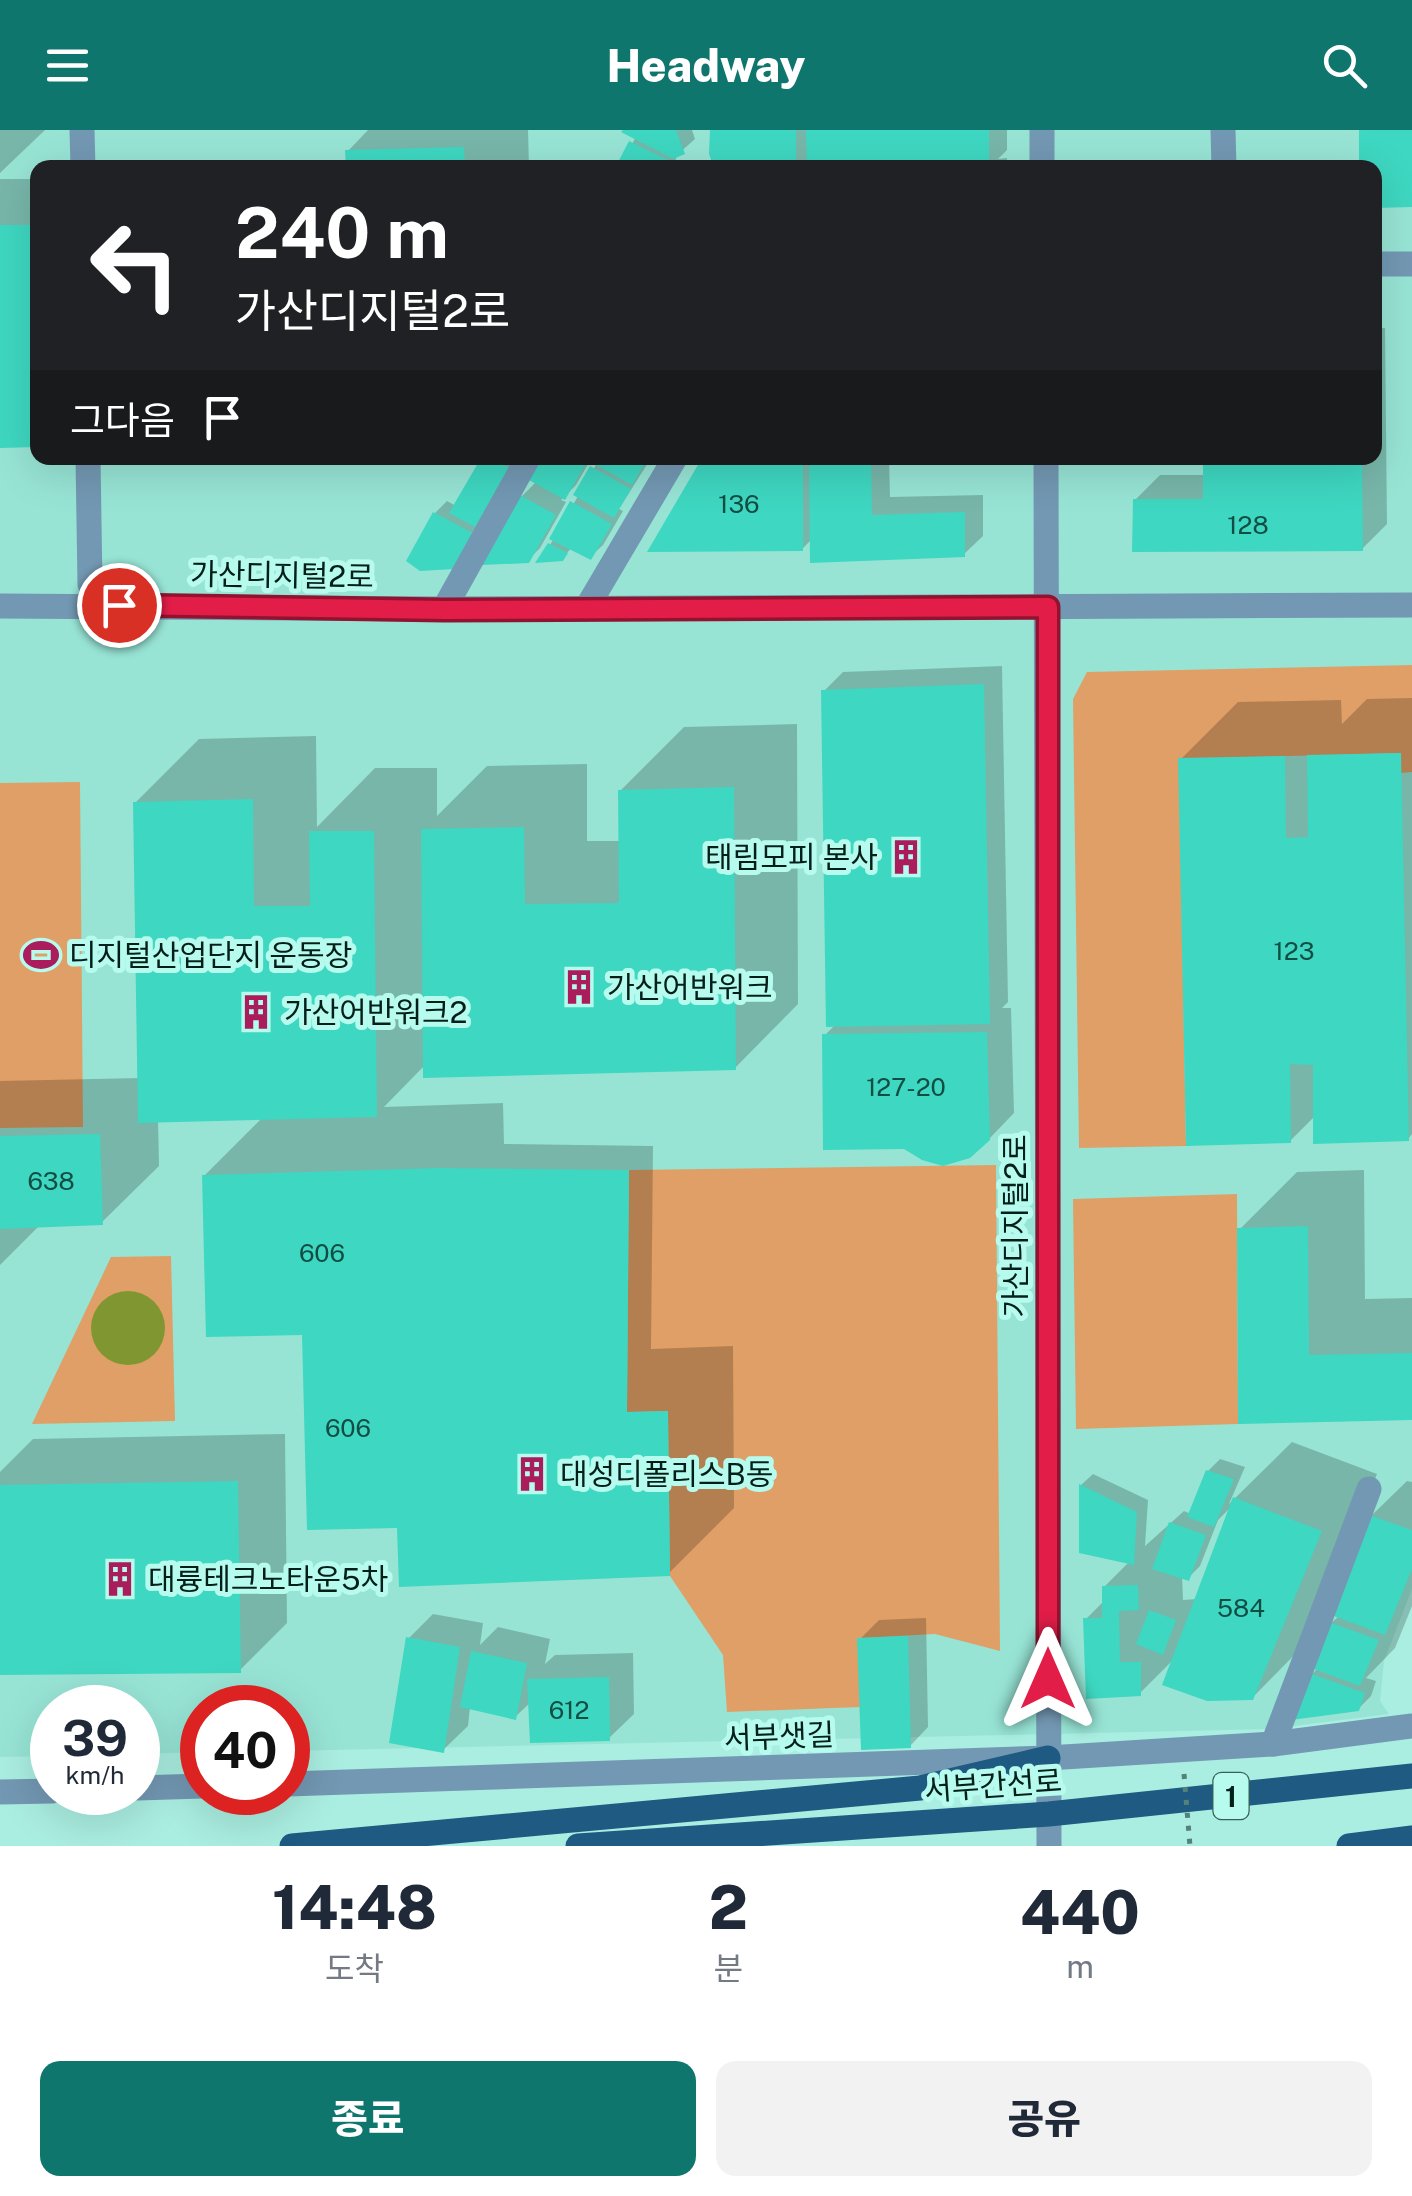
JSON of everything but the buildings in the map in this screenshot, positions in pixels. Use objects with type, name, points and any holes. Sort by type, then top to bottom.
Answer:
[{"type":"main road","points":[[292,1846],[920,1788],[1048,1758]]},
{"type":"main road","name":"서부간선로","points":[[578,1846],[1049,1814],[1412,1776]]},
{"type":"main road","points":[[1349,1846],[1412,1841]]},
{"type":"main road","points":[[1391,1846],[1412,1841]]},
{"type":"street","points":[[82,130],[82,160]]},
{"type":"street","points":[[1042,130],[1042,160]]},
{"type":"street","points":[[1224,130],[1224,160]]},
{"type":"street","points":[[1382,264],[1412,264]]},
{"type":"street","points":[[88,465],[90,584]]},
{"type":"street","points":[[444,610],[524,465]]},
{"type":"street","points":[[586,609],[671,465]]},
{"type":"street","points":[[1046,465],[1048,607]]},
{"type":"street","name":"가산디지털2로","points":[[0,606],[444,610],[1412,605]]},
{"type":"street","name":"가산디지털2로","points":[[1048,607],[1049,1846]]},
{"type":"street","points":[[1274,1744],[1369,1489]]},
{"type":"street","name":"서부샛길","points":[[310,1783],[1048,1758],[1274,1744],[1412,1726]]},
{"type":"street","points":[[0,1792],[30,1791]]},
{"type":"path","points":[[1184,1774],[1190,1846]]},
{"type":"shaded area","points":[[0,130],[1412,130],[1412,1589],[1384,1661],[1380,1701],[1389,1714],[1271,1729],[310,1751],[310,1685],[180,1685],[180,1753],[160,1753],[160,1685],[30,1685],[30,1756],[0,1757]]},
{"type":"shaded area","points":[[1412,665],[1412,772],[1401,773],[1400,753],[1179,759],[1186,1146],[1079,1148],[1073,699],[1087,672]]},
{"type":"shaded area","name":"디지털산업단지 운동장","points":[[80,782],[83,1127],[0,1128],[0,783]]},
{"type":"shaded area","points":[[996,1165],[1000,1651],[935,1634],[858,1638],[860,1707],[727,1712],[723,1655],[670,1576],[668,1411],[627,1412],[629,1170]]},
{"type":"shaded area","points":[[1237,1194],[1238,1424],[1076,1429],[1073,1199]]},
{"type":"shaded area","points":[[171,1256],[175,1421],[32,1424],[111,1257]]},
{"type":"shaded area","points":[[128,1291],[154,1302],[165,1328],[154,1354],[128,1365],[102,1354],[91,1328],[102,1302]]},
{"type":"place","name":"태림모피 본사","points":[[906,857]]},
{"type":"place","name":"디지털산업단지 운동장","points":[[41,955]]},
{"type":"place","name":"가산어반워크","points":[[579,987]]},
{"type":"place","name":"가산어반워크2","points":[[256,1012]]},
{"type":"place","name":"대성디폴리스B동","points":[[532,1474]]},
{"type":"place","name":"대륭테크노타운5차","points":[[120,1579]]},
{"type":"route","points":[[119,605],[444,610],[1048,607],[1048,1679]]}]
